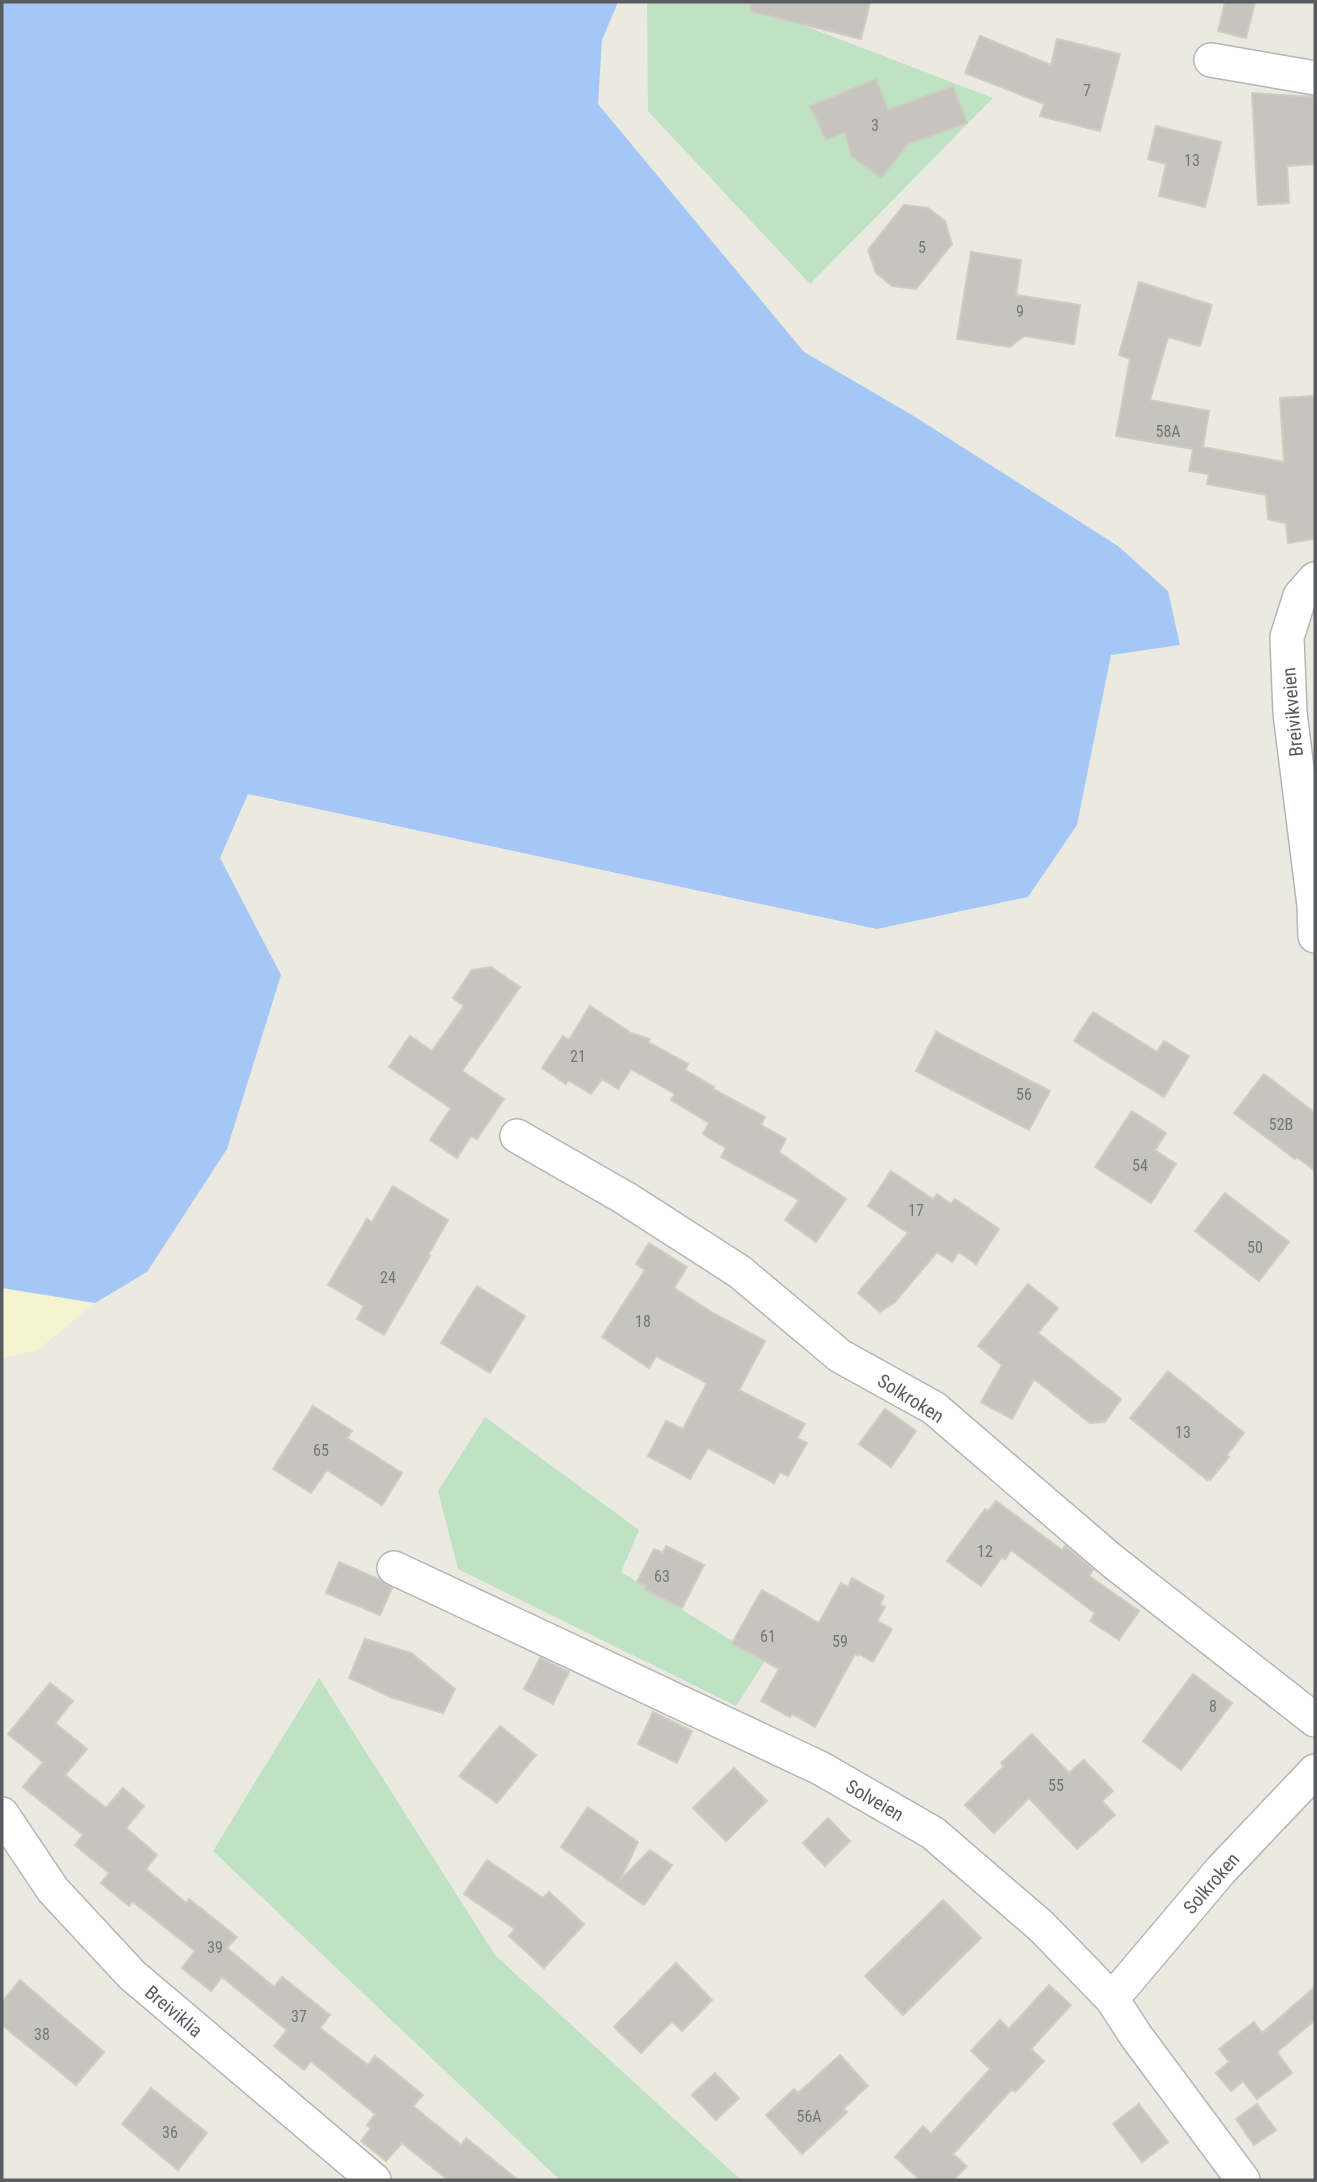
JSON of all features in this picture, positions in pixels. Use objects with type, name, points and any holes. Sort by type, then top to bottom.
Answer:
[{"type":"street","points":[[1211,60],[1315,78]]},
{"type":"street","name":"Breivikveien","points":[[1315,579],[1300,596],[1287,637],[1290,713],[1314,905],[1315,936]]},
{"type":"street","name":"Solkroken","points":[[517,1136],[625,1198],[740,1272],[840,1356],[934,1408],[1111,1560],[1315,1720]]},
{"type":"street","name":"Solveien","points":[[394,1568],[820,1768],[933,1833],[1041,1926],[1112,1999],[1136,2036],[1243,2180]]},
{"type":"street","name":"Solkroken","points":[[1112,1999],[1222,1870],[1315,1771]]},
{"type":"street","name":"Breiviklia","points":[[2,1814],[53,1890],[132,1975],[374,2180]]},
{"type":"green space","points":[[647,2],[753,2],[753,6],[993,98],[810,284],[648,111]]},
{"type":"green space","points":[[485,1417],[639,1530],[621,1572],[765,1661],[736,1706],[458,1569],[438,1491]]},
{"type":"green space","points":[[319,1678],[495,1955],[741,2180],[560,2180],[213,1851]]},
{"type":"sand","points":[[2,1288],[95,1303],[38,1350],[2,1358]]},
{"type":"water","points":[[2,2],[618,2],[602,40],[598,104],[804,352],[912,415],[1118,546],[1168,591],[1180,645],[1111,655],[1077,825],[1028,897],[877,929],[248,794],[220,858],[281,975],[227,1149],[147,1272],[95,1303],[2,1288]]},
{"type":"building","points":[[751,2],[870,2],[861,39],[750,11]]},
{"type":"building","points":[[1225,2],[1255,2],[1246,38],[1218,31]]},
{"type":"building","points":[[980,36],[1051,65],[1057,39],[1120,54],[1100,131],[1040,116],[1044,104],[965,73]]},
{"type":"building","points":[[876,79],[888,110],[953,86],[967,123],[908,144],[881,178],[851,156],[845,132],[826,140],[810,106]]},
{"type":"building","points":[[1252,93],[1315,97],[1315,164],[1287,166],[1289,203],[1258,205]]},
{"type":"building","points":[[1156,126],[1221,142],[1205,207],[1159,196],[1166,164],[1148,159]]},
{"type":"building","points":[[904,205],[928,208],[945,221],[952,244],[916,289],[892,286],[876,273],[868,250]]},
{"type":"building","points":[[971,252],[1021,260],[1016,295],[1080,305],[1074,344],[1024,336],[1010,347],[957,339]]},
{"type":"building","points":[[1139,282],[1212,305],[1200,346],[1168,337],[1150,400],[1209,411],[1203,447],[1284,462],[1280,398],[1315,396],[1315,539],[1288,543],[1286,523],[1268,519],[1266,495],[1207,484],[1209,474],[1189,471],[1193,449],[1116,436],[1130,359],[1119,355]]},
{"type":"building","points":[[491,967],[520,987],[462,1071],[504,1099],[477,1139],[471,1136],[457,1158],[430,1140],[451,1108],[389,1067],[410,1036],[432,1051],[464,1006],[453,998],[472,970]]},
{"type":"building","points":[[590,1006],[631,1033],[650,1039],[648,1042],[688,1064],[685,1070],[714,1087],[713,1089],[765,1117],[761,1125],[786,1139],[779,1152],[846,1199],[816,1242],[785,1220],[799,1200],[721,1157],[726,1148],[703,1134],[709,1123],[671,1100],[675,1094],[631,1069],[618,1089],[602,1079],[591,1094],[568,1080],[566,1084],[542,1068],[563,1036],[569,1040]]},
{"type":"building","points":[[1093,1012],[1157,1052],[1164,1041],[1189,1056],[1164,1097],[1074,1041]]},
{"type":"building","points":[[936,1032],[1050,1091],[1029,1130],[916,1071]]},
{"type":"building","points":[[1264,1074],[1315,1113],[1315,1171],[1234,1113]]},
{"type":"building","points":[[1132,1111],[1166,1133],[1155,1150],[1176,1164],[1151,1203],[1095,1167]]},
{"type":"building","points":[[891,1171],[933,1199],[937,1194],[951,1204],[955,1199],[999,1229],[976,1264],[959,1252],[952,1262],[937,1252],[895,1302],[880,1312],[858,1293],[908,1233],[868,1206]]},
{"type":"building","points":[[393,1186],[448,1220],[384,1335],[357,1319],[364,1306],[328,1285],[367,1219],[372,1222]]},
{"type":"building","points":[[1225,1193],[1289,1242],[1259,1281],[1195,1231]]},
{"type":"building","points":[[649,1243],[687,1267],[674,1288],[765,1341],[739,1390],[805,1424],[797,1438],[807,1443],[788,1476],[780,1472],[774,1483],[708,1448],[690,1479],[648,1456],[666,1421],[683,1429],[707,1383],[656,1356],[649,1368],[602,1337],[645,1270],[636,1264]]},
{"type":"building","points":[[1028,1284],[1058,1308],[1038,1333],[1121,1399],[1105,1422],[1090,1423],[1034,1379],[1012,1419],[981,1402],[1002,1365],[978,1346]]},
{"type":"building","points":[[477,1286],[525,1316],[490,1373],[441,1343]]},
{"type":"building","points":[[1168,1371],[1244,1433],[1210,1480],[1130,1418]]},
{"type":"building","points":[[313,1406],[352,1431],[347,1438],[402,1473],[382,1505],[327,1470],[311,1493],[273,1469]]},
{"type":"building","points":[[885,1409],[916,1431],[891,1467],[859,1444]]},
{"type":"building","points":[[996,1501],[1062,1550],[1065,1546],[1093,1570],[1089,1576],[1139,1611],[1119,1640],[1090,1621],[1095,1613],[1011,1550],[1005,1559],[1002,1557],[981,1586],[947,1561],[985,1509],[988,1511]]},
{"type":"building","points":[[666,1546],[704,1565],[682,1608],[644,1589],[646,1586],[637,1582],[654,1549],[663,1553]]},
{"type":"building","points":[[339,1562],[392,1588],[380,1615],[326,1593]]},
{"type":"building","points":[[852,1578],[884,1596],[880,1605],[885,1607],[877,1621],[892,1629],[873,1662],[855,1654],[815,1727],[761,1701],[779,1669],[732,1643],[762,1590],[819,1623],[841,1583],[848,1587]]},
{"type":"building","points":[[365,1639],[411,1653],[455,1689],[443,1713],[393,1698],[349,1678]]},
{"type":"building","points":[[540,1658],[569,1672],[553,1704],[524,1689]]},
{"type":"building","points":[[1193,1674],[1232,1703],[1181,1770],[1143,1741]]},
{"type":"building","points":[[50,1683],[73,1701],[55,1723],[87,1749],[65,1775],[106,1808],[123,1788],[144,1806],[126,1828],[157,1855],[146,1869],[186,1903],[189,1899],[237,1937],[227,1948],[274,1987],[282,1977],[330,2015],[320,2028],[368,2065],[375,2056],[423,2095],[413,2106],[461,2145],[466,2138],[518,2180],[448,2180],[402,2143],[386,2161],[361,2141],[371,2128],[367,2125],[375,2114],[311,2061],[304,2070],[274,2046],[287,2030],[222,1977],[211,1991],[182,1968],[195,1951],[132,1901],[129,1906],[101,1883],[109,1873],[75,1845],[83,1835],[23,1787],[43,1762],[8,1734]]},
{"type":"building","points":[[653,1712],[692,1731],[677,1763],[638,1744]]},
{"type":"building","points":[[500,1726],[536,1755],[497,1803],[459,1776]]},
{"type":"building","points":[[1032,1734],[1069,1773],[1084,1760],[1113,1791],[1102,1801],[1115,1815],[1077,1849],[1029,1798],[994,1833],[965,1805],[1004,1766],[1001,1763]]},
{"type":"building","points":[[734,1768],[767,1801],[726,1841],[693,1808]]},
{"type":"building","points":[[588,1807],[638,1842],[620,1880],[650,1850],[672,1865],[644,1905],[561,1847]]},
{"type":"building","points":[[828,1818],[850,1841],[825,1866],[803,1843]]},
{"type":"building","points":[[487,1860],[543,1898],[549,1892],[584,1924],[544,1968],[509,1936],[515,1929],[464,1894]]},
{"type":"building","points":[[943,1900],[981,1938],[903,2015],[865,1976]]},
{"type":"building","points":[[676,1963],[712,2000],[682,2031],[672,2021],[641,2053],[614,2027]]},
{"type":"building","points":[[20,1980],[104,2052],[76,2085],[2,2025],[2,2002]]},
{"type":"building","points":[[1049,1985],[1071,2005],[1031,2049],[1044,2061],[1015,2092],[1012,2089],[953,2154],[967,2166],[954,2180],[920,2180],[895,2157],[923,2126],[931,2134],[990,2069],[971,2051],[1000,2020],[1009,2029]]},
{"type":"building","points":[[1315,1987],[1315,2020],[1277,2052],[1292,2073],[1257,2099],[1243,2081],[1231,2091],[1216,2073],[1229,2062],[1219,2049],[1254,2022],[1262,2033]]},
{"type":"building","points":[[840,2055],[868,2086],[843,2109],[847,2112],[802,2154],[766,2115],[794,2089],[798,2093]]},
{"type":"building","points":[[715,2073],[739,2098],[716,2120],[692,2095]]},
{"type":"building","points":[[151,2088],[207,2133],[178,2170],[122,2124]]},
{"type":"building","points":[[1139,2104],[1168,2142],[1142,2162],[1113,2124]]},
{"type":"building","points":[[1257,2104],[1276,2130],[1254,2145],[1236,2119]]}]
